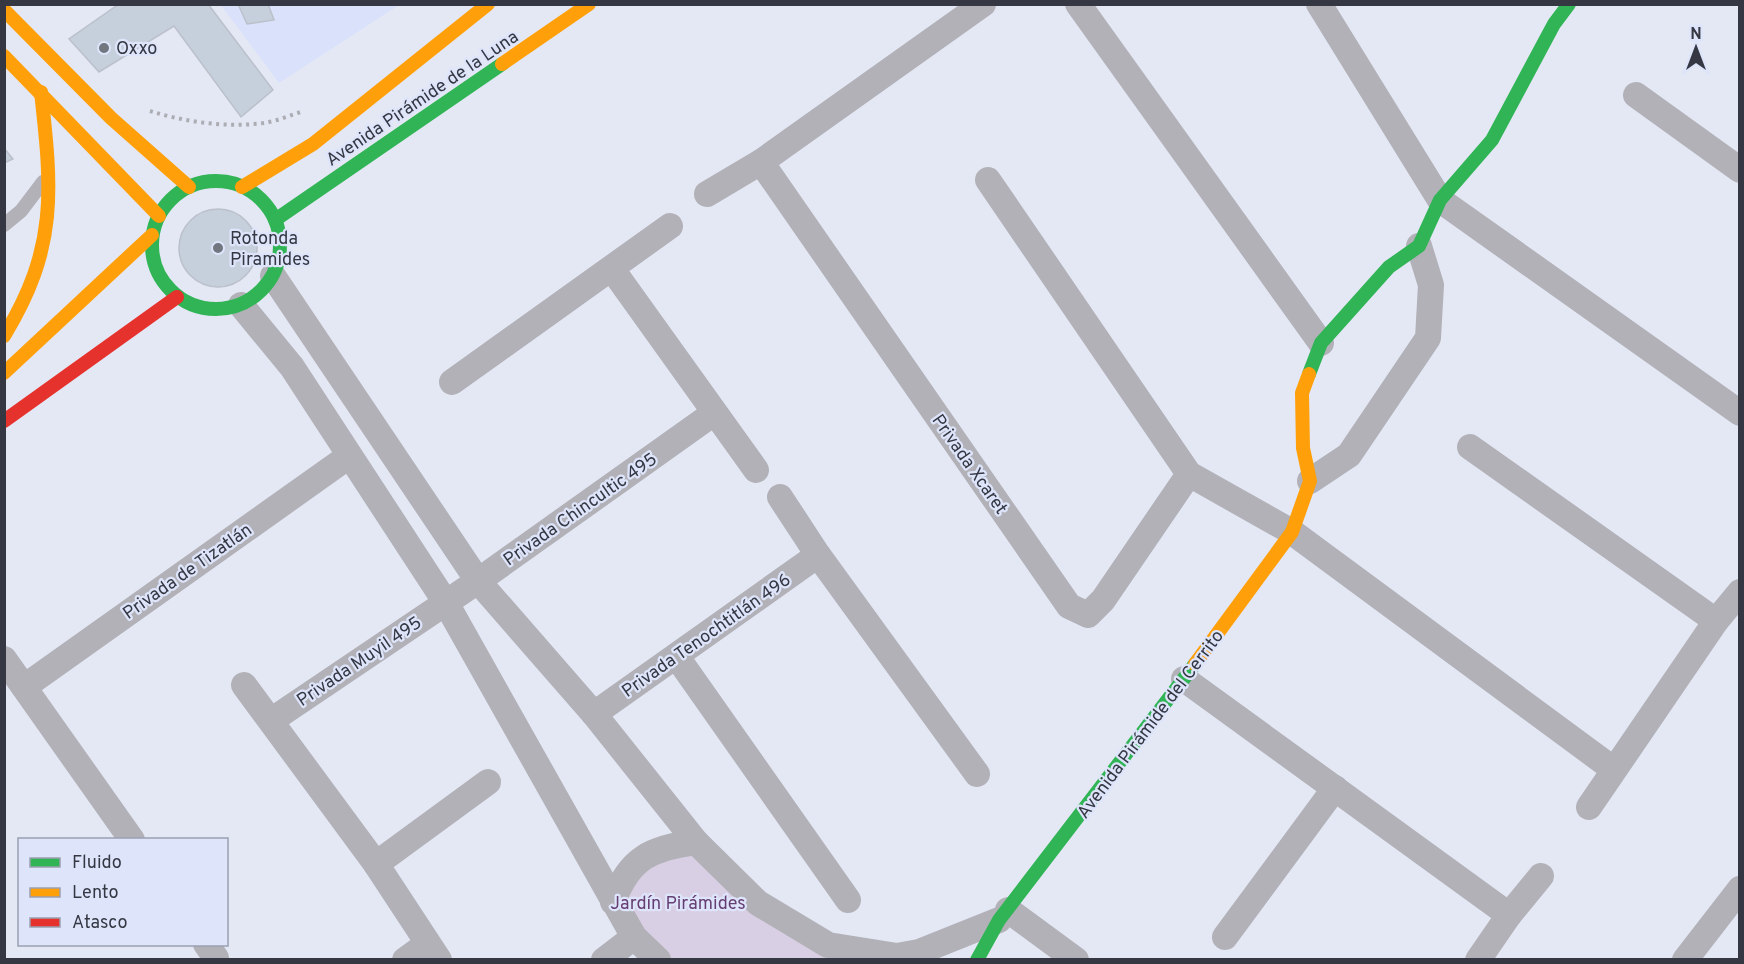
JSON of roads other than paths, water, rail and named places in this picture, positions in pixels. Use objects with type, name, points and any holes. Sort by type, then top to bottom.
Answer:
[{"type":"street","name":"Avenida Pirámide de la Luna","points":[[242,187],[314,144],[488,4]]},
{"type":"street","name":"Avenida Pirámide de la Luna","points":[[275,220],[589,4]]},
{"type":"street","points":[[707,194],[760,162],[983,4]]},
{"type":"street","points":[[1078,4],[1321,343]]},
{"type":"street","points":[[1419,246],[1431,285],[1428,338],[1348,455],[1310,481],[1303,448],[1302,393],[1321,343],[1389,267],[1419,246],[1440,200],[1492,140],[1554,24],[1569,4]]},
{"type":"street","points":[[1327,7],[1440,200],[1740,413]]},
{"type":"street","points":[[4,10],[111,118],[189,188]]},
{"type":"street","points":[[4,56],[159,216]]},
{"type":"street","points":[[4,336],[23,307],[40,262],[49,213],[41,92]]},
{"type":"street","points":[[1636,95],[1740,170]]},
{"type":"street","name":"Privada Xcaret","points":[[760,162],[1069,606],[1088,615],[1103,600],[1189,474]]},
{"type":"street","points":[[988,180],[1189,474],[1292,532],[1613,769]]},
{"type":"street","points":[[206,182],[225,182],[242,187],[262,201],[275,220],[280,248],[273,276],[260,293],[241,305],[208,310],[177,297],[161,280],[152,258],[152,235],[159,216],[171,199],[189,188],[206,182]]},
{"type":"street","points":[[452,382],[670,226]]},
{"type":"street","points":[[4,372],[152,235]]},
{"type":"street","points":[[612,269],[756,470]]},
{"type":"street","points":[[273,276],[478,581],[594,714],[696,842],[758,903],[828,945],[897,956],[925,956],[1004,915],[1076,960]]},
{"type":"street","points":[[4,421],[177,297]]},
{"type":"street","points":[[241,305],[292,367],[446,603],[613,902],[634,937],[658,960]]},
{"type":"street","name":"Privada Chincultic 495","points":[[446,603],[714,413]]},
{"type":"street","points":[[1470,447],[1716,621]]},
{"type":"street","name":"Privada de Tizatlán","points":[[24,687],[349,456]]},
{"type":"street","name":"Avenida Pirámide del Cerrito","points":[[976,960],[1004,915],[1184,679],[1292,532],[1310,481]]},
{"type":"street","points":[[780,498],[818,555],[977,774]]},
{"type":"street","name":"Privada Tenochtitlán 496","points":[[594,714],[818,555]]},
{"type":"street","points":[[1589,807],[1716,621],[1740,592]]},
{"type":"street","name":"Privada Muyil 495","points":[[272,720],[446,603]]},
{"type":"street","points":[[677,657],[848,900]]},
{"type":"street","points":[[4,659],[131,838]]},
{"type":"street","points":[[1184,679],[1509,915]]},
{"type":"street","points":[[244,684],[376,864],[433,952],[405,960]]},
{"type":"street","points":[[376,864],[488,782]]},
{"type":"street","points":[[1225,937],[1335,788]]},
{"type":"street","points":[[613,902],[622,877],[649,853],[671,846],[696,842]]},
{"type":"street","points":[[1478,960],[1509,915],[1541,876]]},
{"type":"street","points":[[1685,960],[1735,904]]},
{"type":"street","points":[[604,960],[634,937]]},
{"type":"lane","points":[[4,225],[21,211],[48,176]]},
{"type":"lane","points":[[21,211],[49,213]]},
{"type":"place","name":"Oxxo","points":[[104,48]]},
{"type":"place","name":"Rotonda Piramides","points":[[218,248]]},
{"type":"park label","name":"Jardín Pirámides","points":[[678,903]]}]
